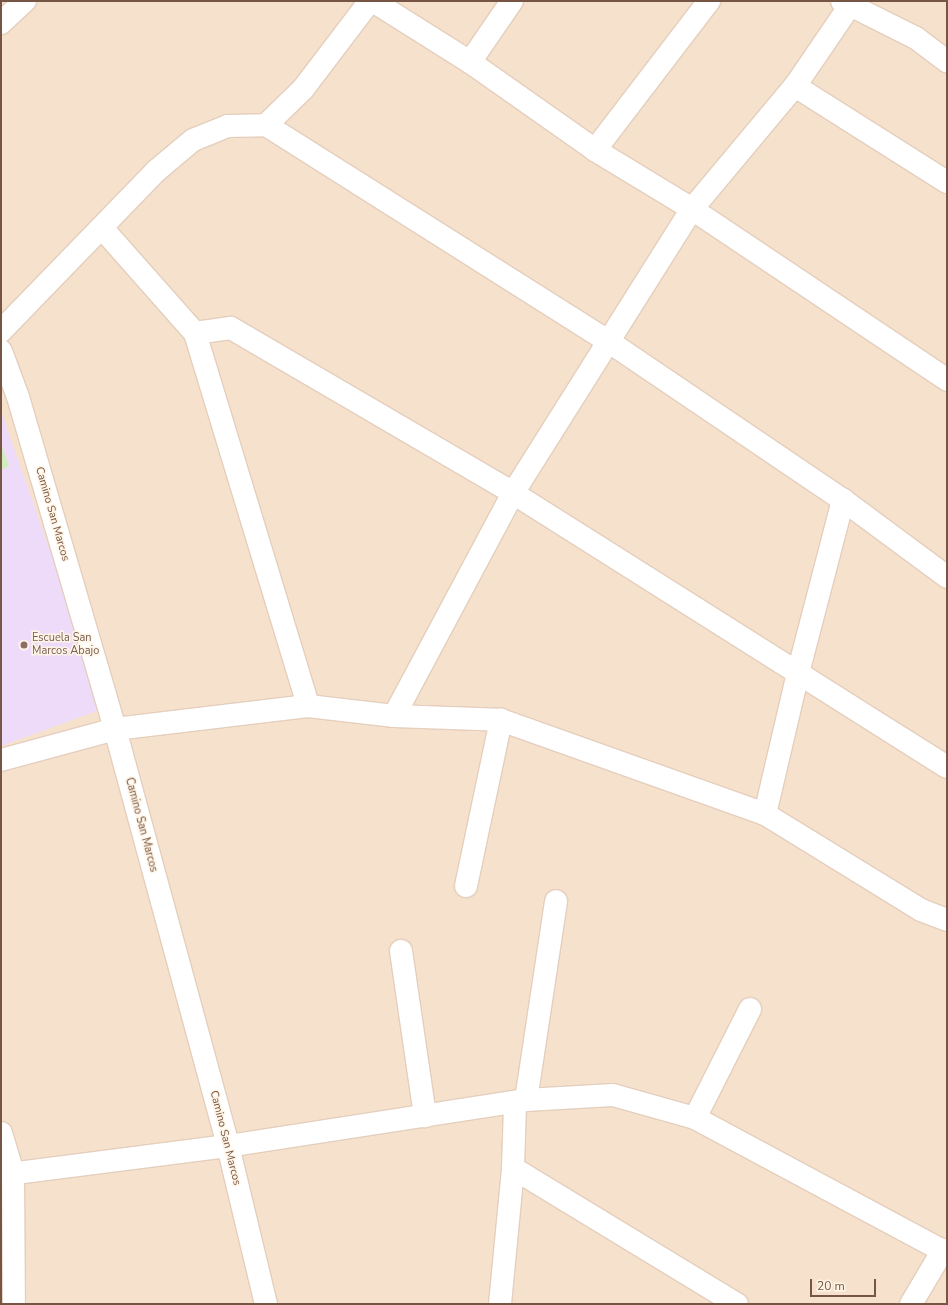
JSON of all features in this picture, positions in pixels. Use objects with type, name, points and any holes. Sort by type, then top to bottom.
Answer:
[{"type":"street","points":[[1,23],[25,1]]},
{"type":"street","points":[[266,124],[303,89],[370,1]]},
{"type":"street","points":[[373,1],[470,62],[595,150],[692,209],[947,380]]},
{"type":"street","points":[[470,62],[512,1]]},
{"type":"street","points":[[595,150],[709,1]]},
{"type":"street","points":[[394,716],[513,493],[692,209],[795,86],[848,3],[916,38],[947,61]]},
{"type":"street","points":[[795,86],[947,182]]},
{"type":"street","points":[[1,331],[156,171],[193,140],[227,126],[266,124],[608,341],[843,500],[947,577]]},
{"type":"street","points":[[102,228],[195,333],[308,706]]},
{"type":"street","points":[[195,333],[232,328],[513,493],[947,767]]},
{"type":"street","name":"Camino San Marcos","points":[[1,351],[18,397],[115,729],[228,1146],[266,1304]]},
{"type":"street","points":[[766,814],[798,673],[843,500]]},
{"type":"street","points":[[1,760],[115,729],[308,706],[394,716],[501,720],[766,814],[921,910],[947,920]]},
{"type":"street","points":[[466,886],[501,720]]},
{"type":"street","points":[[500,1304],[520,1102],[556,901]]},
{"type":"street","points":[[401,951],[425,1116]]},
{"type":"street","points":[[695,1118],[750,1009]]},
{"type":"street","points":[[7,1174],[228,1146],[520,1102],[613,1096],[695,1118],[945,1252],[911,1304]]},
{"type":"street","points":[[1,1133],[7,1174],[14,1304]]},
{"type":"street","points":[[513,1168],[737,1304]]},
{"type":"shaded area","points":[[1,1],[947,1],[947,1304],[1,1304]]},
{"type":"shaded area","points":[[1,411],[105,708],[1,746]]},
{"type":"green space","points":[[1,444],[9,466],[1,470]]},
{"type":"place","name":"Escuela San Marcos Abajo","points":[[24,645]]}]
